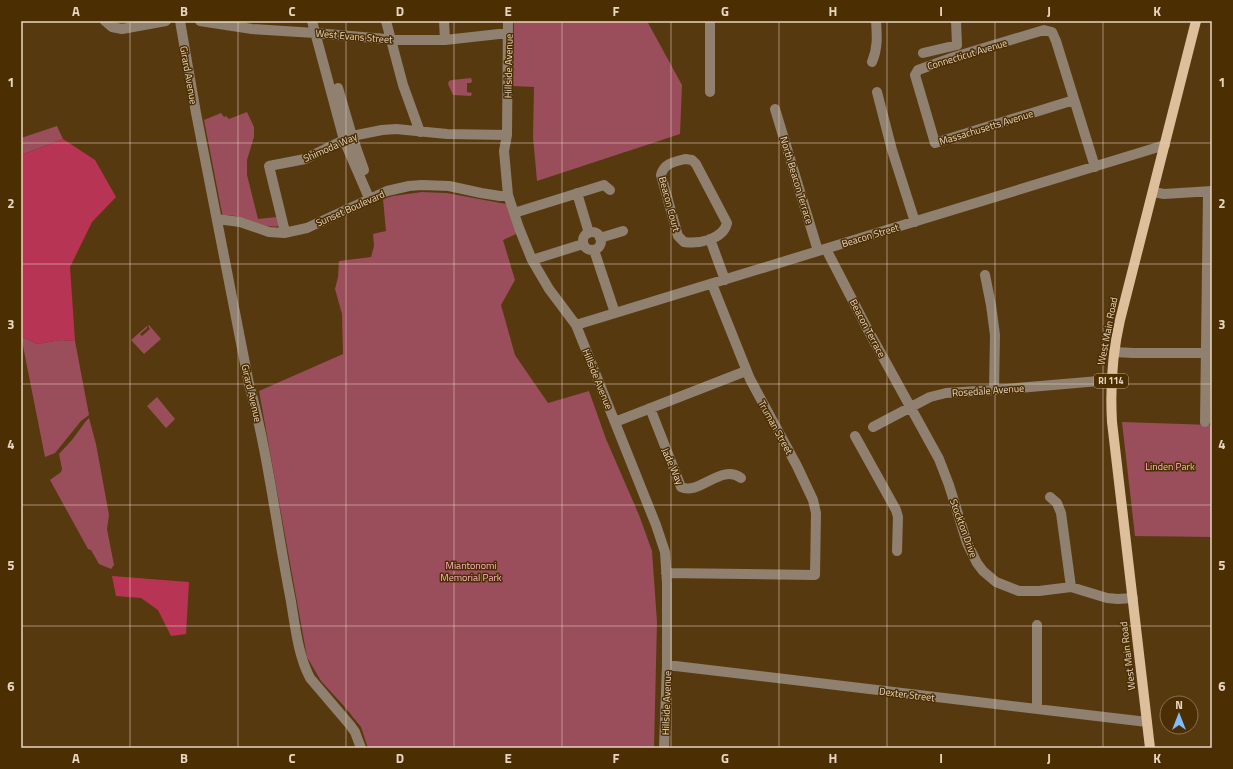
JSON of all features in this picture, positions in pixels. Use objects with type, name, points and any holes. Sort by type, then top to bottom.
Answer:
[{"type":"main road","name":"West Main Road","points":[[1150,748],[1112,422],[1111,380],[1120,320],[1196,21]]},
{"type":"street","points":[[105,21],[112,27],[122,30],[166,21]]},
{"type":"street","name":"Girard Avenue","points":[[180,21],[196,113],[249,384],[259,419],[303,661],[306,670],[316,686],[355,732],[361,748]]},
{"type":"street","name":"West Evans Street","points":[[200,21],[391,40],[445,40],[508,33]]},
{"type":"street","points":[[312,21],[319,33],[348,138],[371,198]]},
{"type":"street","points":[[319,21],[319,33]]},
{"type":"street","points":[[386,21],[403,85],[420,132]]},
{"type":"street","points":[[444,21],[445,40]]},
{"type":"street","name":"Hillside Avenue","points":[[508,21],[507,135],[504,151],[508,195],[532,260],[549,290],[576,325],[656,525],[665,552],[667,665],[664,748]]},
{"type":"street","points":[[710,21],[710,92]]},
{"type":"street","points":[[872,62],[876,52],[878,39],[876,21]]},
{"type":"street","points":[[924,52],[957,45],[956,21]]},
{"type":"street","name":"Connecticut Avenue","points":[[923,105],[914,77],[918,70],[954,57],[1044,30],[1052,32],[1056,40],[1074,100]]},
{"type":"street","points":[[877,92],[892,150],[915,222]]},
{"type":"street","points":[[1074,100],[1094,167]]},
{"type":"street","name":"Massachusetts Avenue","points":[[923,105],[935,143],[1074,100]]},
{"type":"street","name":"North Beacon Terrace","points":[[775,109],[822,250]]},
{"type":"street","name":"Shimoda Way","points":[[285,232],[269,166],[305,159],[348,138],[382,130],[507,135]]},
{"type":"street","name":"Beacon Street","points":[[576,325],[1165,145]]},
{"type":"street","name":"Beacon Court","points":[[685,160],[692,160],[696,164],[727,224],[723,232],[710,239],[691,243],[684,242],[680,239],[670,210],[661,175],[663,168],[667,165],[685,160]]},
{"type":"street","name":"Sunset Boulevard","points":[[217,219],[240,222],[268,232],[285,232],[307,228],[387,191],[422,185],[449,186],[500,196],[508,195]]},
{"type":"street","points":[[514,213],[604,185],[610,190]]},
{"type":"street","points":[[1153,192],[1164,194],[1210,192],[1206,247],[1209,353],[1205,422]]},
{"type":"street","points":[[577,193],[589,233]]},
{"type":"street","points":[[600,238],[623,231]]},
{"type":"street","points":[[589,233],[595,233],[600,238],[600,245],[594,250],[588,249],[583,244],[584,237],[589,233]]},
{"type":"street","points":[[710,239],[725,280]]},
{"type":"street","points":[[532,260],[583,244]]},
{"type":"street","points":[[594,250],[615,313]]},
{"type":"street","name":"Beacon Terrace","points":[[822,250],[912,407]]},
{"type":"street","points":[[984,275],[994,321],[994,390]]},
{"type":"street","name":"Truman Street","points":[[666,573],[815,575],[816,517],[813,500],[800,472],[760,400],[746,370],[712,284]]},
{"type":"street","points":[[1114,352],[1209,353]]},
{"type":"street","points":[[615,422],[746,370]]},
{"type":"street","name":"Rosedale Avenue","points":[[873,427],[930,397],[946,393],[1111,380]]},
{"type":"street","name":"Stockton Drive","points":[[912,407],[941,463],[967,543],[977,563],[983,571],[996,582],[1019,591],[1039,591],[1071,587],[1107,598],[1133,598]]},
{"type":"street","name":"Jade Way","points":[[650,408],[682,487],[692,488],[727,474],[733,474],[741,478]]},
{"type":"street","points":[[857,439],[896,510],[898,517],[897,551]]},
{"type":"street","points":[[1050,497],[1057,503],[1061,513],[1071,587]]},
{"type":"street","points":[[1037,709],[1038,625]]},
{"type":"street","name":"Dexter Street","points":[[667,665],[1147,722]]},
{"type":"green space","points":[[514,21],[647,21],[682,85],[680,134],[537,181],[533,137],[534,87],[513,86]]},
{"type":"green space","points":[[471,78],[471,83],[467,83],[467,92],[472,93],[471,96],[453,95],[448,84],[449,81]]},
{"type":"green space","points":[[247,112],[254,127],[254,137],[247,160],[247,175],[258,219],[277,217],[279,226],[274,227],[264,225],[237,216],[223,215],[222,213],[204,120],[221,113],[224,117],[226,116],[229,119]]},
{"type":"green space","points":[[57,126],[63,139],[21,155],[21,138]]},
{"type":"green space","name":"Miantonomi Memorial Park","points":[[422,192],[447,193],[506,204],[516,234],[503,240],[515,280],[501,305],[515,355],[548,403],[589,391],[606,439],[639,515],[652,551],[657,622],[654,748],[368,748],[361,727],[321,681],[307,657],[259,391],[343,354],[342,314],[335,289],[338,277],[339,261],[371,257],[374,246],[373,234],[386,231],[383,199]]},
{"type":"green space","points":[[149,325],[161,339],[144,354],[131,340],[147,326],[147,328],[140,334],[142,336],[150,329],[148,326]]},
{"type":"green space","points":[[21,336],[37,344],[61,340],[75,341],[89,415],[81,421],[55,453],[45,457]]},
{"type":"green space","points":[[157,397],[175,419],[166,428],[147,406]]},
{"type":"green space","points":[[89,418],[96,444],[109,515],[107,529],[114,565],[111,569],[99,564],[91,550],[88,549],[50,480],[61,472],[62,469],[59,454]]},
{"type":"green space","name":"Linden Park","points":[[1122,422],[1212,425],[1212,537],[1135,536]]},
{"type":"shaded area","points":[[63,139],[95,160],[116,197],[92,222],[70,267],[75,341],[61,340],[37,344],[21,336],[21,155]]},
{"type":"shaded area","points":[[112,576],[189,582],[186,634],[171,636],[158,610],[141,598],[116,596]]}]
